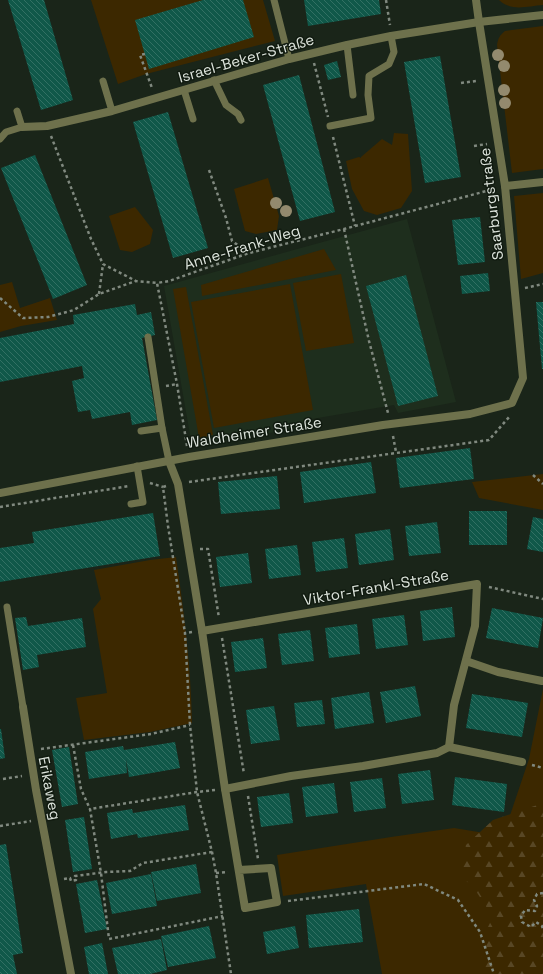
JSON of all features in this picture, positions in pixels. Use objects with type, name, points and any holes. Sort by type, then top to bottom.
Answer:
[{"type":"street","name":"Saarburgstraße","points":[[476,0],[505,186],[515,288],[523,378],[512,403]]},
{"type":"street","name":"Israel-Beker-Straße","points":[[22,127],[47,126],[112,111],[214,80],[289,59],[347,45],[391,36],[479,22],[543,15]]},
{"type":"street","points":[[505,186],[543,182]]},
{"type":"street","name":"Waldheimer Straße","points":[[0,492],[74,480],[137,466],[189,457],[383,425],[470,414],[512,403]]},
{"type":"street","points":[[169,461],[178,484],[245,908],[277,902],[271,868],[239,870]]},
{"type":"street","points":[[449,746],[454,705],[475,626],[477,584]]},
{"type":"street","name":"Viktor-Frankl-Straße","points":[[202,631],[477,584]]},
{"type":"street","points":[[466,661],[498,672],[542,681]]},
{"type":"street","name":"Erikaweg","points":[[23,707],[29,751],[71,974]]},
{"type":"street","points":[[225,789],[291,776],[363,766],[437,753],[449,746],[522,762]]},
{"type":"lane","points":[[274,0],[289,59]]},
{"type":"lane","points":[[330,126],[371,118],[368,95],[369,76],[389,64],[394,52],[391,36]]},
{"type":"lane","points":[[347,45],[353,95]]},
{"type":"lane","points":[[214,80],[226,105],[238,114],[241,120]]},
{"type":"lane","points":[[103,82],[112,111]]},
{"type":"lane","points":[[184,90],[193,119]]},
{"type":"lane","points":[[0,139],[3,130],[22,127],[17,111]]},
{"type":"lane","points":[[148,337],[162,428],[169,461]]},
{"type":"lane","points":[[141,431],[162,428]]},
{"type":"lane","points":[[130,504],[142,502],[137,466]]},
{"type":"lane","name":"Erikaweg","points":[[7,607],[23,707]]},
{"type":"path","points":[[386,0],[391,36]]},
{"type":"path","points":[[312,53],[355,226]]},
{"type":"path","points":[[145,54],[140,55],[155,98]]},
{"type":"path","points":[[461,83],[488,80]]},
{"type":"path","points":[[47,126],[92,239],[104,264],[99,294]]},
{"type":"path","points":[[209,170],[226,218],[232,241],[249,253]]},
{"type":"path","name":"Anne-Frank-Weg","points":[[157,283],[249,253],[505,186]]},
{"type":"path","points":[[344,229],[369,341],[386,407]]},
{"type":"path","points":[[104,264],[136,280],[157,283],[177,384],[189,457]]},
{"type":"path","points":[[0,298],[23,318],[48,317],[74,310],[99,294],[136,280]]},
{"type":"path","points":[[515,288],[526,288],[543,284]]},
{"type":"path","points":[[0,507],[140,484],[151,483],[163,487],[191,481],[489,440],[515,411]]},
{"type":"path","points":[[533,475],[543,484]]},
{"type":"path","points":[[191,481],[192,489]]},
{"type":"path","points":[[163,487],[185,633],[190,725],[197,792],[212,852],[223,916],[230,974]]},
{"type":"path","points":[[199,542],[200,549],[208,549],[258,860]]},
{"type":"path","points":[[477,584],[543,599]]},
{"type":"path","points":[[185,633],[202,631]]},
{"type":"path","points":[[29,751],[151,734],[190,725]]},
{"type":"path","points":[[73,745],[81,790],[90,809],[101,873],[109,939],[223,916]]},
{"type":"path","points":[[3,780],[33,773]]},
{"type":"path","points":[[90,809],[225,789]]},
{"type":"path","points":[[0,826],[42,819]]},
{"type":"path","points":[[53,880],[70,878],[71,882],[76,880],[75,876],[130,871],[143,863],[212,852]]},
{"type":"path","points":[[277,902],[314,899],[424,884],[458,900],[480,932],[494,974]]},
{"type":"path","points":[[543,893],[537,894],[534,900],[537,906],[535,911],[525,910],[521,916],[522,922],[526,925],[531,927],[536,922],[542,926],[543,929]]},
{"type":"shaded area","points":[[407,219],[456,402],[398,413],[394,405],[312,419],[305,427],[192,446],[164,286]]},
{"type":"green space","points":[[91,0],[263,0],[275,41],[146,74],[118,84]]},
{"type":"green space","points":[[499,0],[543,0],[543,5],[514,7],[504,4]]},
{"type":"green space","points":[[543,26],[543,169],[512,173],[497,43],[505,31]]},
{"type":"green space","points":[[394,133],[408,134],[412,191],[401,208],[377,215],[364,211],[352,189],[346,161],[359,157],[361,158],[382,139],[392,145]]},
{"type":"green space","points":[[268,178],[279,216],[277,230],[256,234],[245,231],[234,189]]},
{"type":"green space","points":[[543,193],[543,273],[521,279],[514,196]]},
{"type":"green space","points":[[135,207],[153,230],[150,244],[132,252],[120,250],[109,216]]},
{"type":"green space","points":[[324,249],[336,270],[202,296],[201,285]]},
{"type":"green space","points":[[341,274],[354,343],[306,351],[293,283]]},
{"type":"green space","points":[[12,282],[20,308],[50,298],[57,320],[21,326],[0,332],[0,285]]},
{"type":"green space","points":[[290,284],[313,410],[214,428],[191,302]]},
{"type":"green space","points":[[186,287],[213,435],[199,438],[173,289]]},
{"type":"green space","points":[[543,474],[543,510],[479,498],[472,482]]},
{"type":"green space","points":[[176,557],[187,640],[192,723],[150,732],[84,740],[76,698],[107,693],[93,609],[101,599],[94,570]]},
{"type":"green space","points":[[543,689],[543,974],[382,974],[366,884],[283,896],[277,855],[454,828],[503,836],[529,759]]},
{"type":"green space","points":[[543,803],[543,974],[486,974],[479,945],[493,917],[472,885],[460,877],[466,845],[493,820]]},
{"type":"building","points":[[8,0],[44,0],[73,100],[41,110]]},
{"type":"building","points":[[203,0],[243,0],[254,37],[149,69],[135,20]]},
{"type":"building","points":[[304,0],[379,0],[381,14],[308,26]]},
{"type":"building","points":[[440,56],[461,177],[425,183],[404,62]]},
{"type":"building","points":[[337,61],[341,77],[328,80],[324,65]]},
{"type":"building","points":[[299,75],[335,212],[300,221],[263,85]]},
{"type":"building","points":[[168,112],[208,248],[173,258],[133,122]]},
{"type":"building","points":[[35,155],[87,285],[53,299],[1,168]]},
{"type":"building","points":[[480,217],[485,262],[458,265],[452,220]]},
{"type":"building","points":[[488,273],[490,291],[462,294],[460,276]]},
{"type":"building","points":[[406,275],[438,396],[398,406],[366,286]]},
{"type":"building","points":[[536,302],[543,302],[543,369],[542,369]]},
{"type":"building","points":[[135,304],[137,315],[151,312],[155,335],[142,338],[157,420],[132,425],[130,412],[92,419],[90,410],[78,412],[72,381],[84,378],[82,366],[0,382],[0,338],[74,324],[73,315]]},
{"type":"building","points":[[470,448],[474,479],[400,488],[396,458]]},
{"type":"building","points":[[371,462],[376,493],[304,503],[300,472]]},
{"type":"building","points":[[277,476],[280,509],[221,514],[218,482]]},
{"type":"building","points":[[469,511],[507,511],[507,545],[469,545]]},
{"type":"building","points":[[153,513],[160,556],[0,582],[0,548],[34,543],[32,532]]},
{"type":"building","points":[[533,517],[543,519],[543,552],[527,549]]},
{"type":"building","points":[[437,522],[441,553],[409,556],[405,526]]},
{"type":"building","points":[[390,529],[394,560],[359,565],[355,534]]},
{"type":"building","points":[[344,538],[348,568],[316,572],[312,542]]},
{"type":"building","points":[[297,545],[301,575],[269,579],[265,549]]},
{"type":"building","points":[[248,553],[252,583],[220,587],[216,557]]},
{"type":"building","points":[[452,607],[455,637],[423,641],[420,611]]},
{"type":"building","points":[[492,608],[543,618],[538,648],[486,638]]},
{"type":"building","points":[[404,615],[408,645],[376,649],[372,619]]},
{"type":"building","points":[[26,617],[28,626],[82,618],[86,647],[37,655],[39,667],[23,670],[15,618]]},
{"type":"building","points":[[357,624],[360,654],[329,658],[325,628]]},
{"type":"building","points":[[310,630],[314,661],[282,665],[278,634]]},
{"type":"building","points":[[263,638],[267,668],[235,672],[231,642]]},
{"type":"building","points":[[415,686],[421,716],[386,723],[380,692]]},
{"type":"building","points":[[369,692],[374,723],[335,729],[331,698]]},
{"type":"building","points":[[472,694],[528,703],[522,737],[466,728]]},
{"type":"building","points":[[322,700],[325,724],[297,727],[294,703]]},
{"type":"building","points":[[274,706],[280,740],[251,744],[246,710]]},
{"type":"building","points":[[0,729],[5,758],[0,759]]},
{"type":"building","points":[[175,742],[180,768],[129,777],[126,759],[127,773],[89,779],[85,752],[123,746],[124,750]]},
{"type":"building","points":[[69,747],[78,804],[62,807],[52,750]]},
{"type":"building","points":[[430,770],[434,800],[402,804],[398,774]]},
{"type":"building","points":[[455,777],[507,784],[504,812],[452,805]]},
{"type":"building","points":[[382,778],[386,808],[354,812],[350,782]]},
{"type":"building","points":[[334,783],[338,813],[306,817],[302,787]]},
{"type":"building","points":[[289,793],[293,823],[261,827],[257,797]]},
{"type":"building","points":[[185,805],[189,830],[138,838],[137,834],[111,839],[107,813],[132,809],[133,813]]},
{"type":"building","points":[[84,817],[92,869],[73,872],[65,820]]},
{"type":"building","points":[[6,844],[23,953],[13,955],[17,974],[0,974],[0,845]]},
{"type":"building","points":[[196,864],[201,893],[157,901],[151,872]]},
{"type":"building","points":[[151,874],[157,906],[112,914],[106,883]]},
{"type":"building","points":[[97,880],[107,929],[85,933],[76,884]]},
{"type":"building","points":[[359,909],[363,942],[309,948],[306,915]]},
{"type":"building","points":[[209,926],[216,958],[168,967],[161,936]]},
{"type":"building","points":[[295,926],[299,948],[267,954],[263,932]]},
{"type":"building","points":[[161,939],[167,970],[150,974],[118,974],[112,948]]},
{"type":"building","points":[[102,943],[108,974],[89,974],[84,947]]}]
